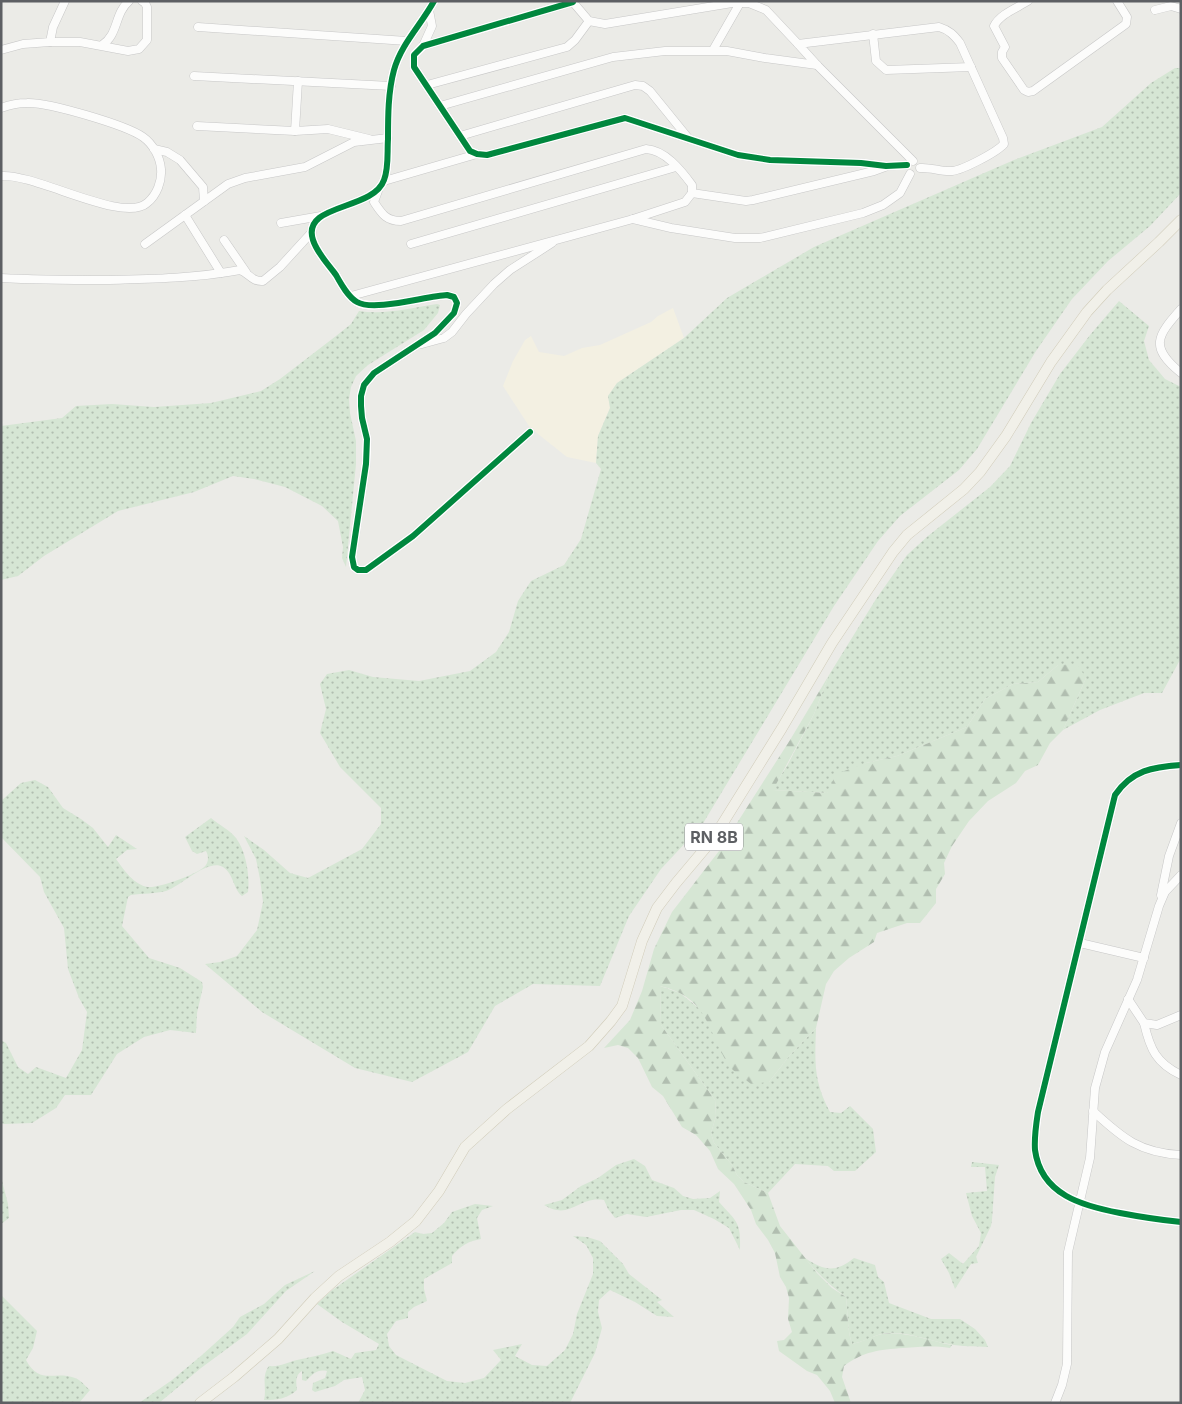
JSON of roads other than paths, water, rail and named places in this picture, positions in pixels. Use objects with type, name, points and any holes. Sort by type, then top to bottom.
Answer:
[{"type":"main road","name":"RN 8B","points":[[200,1403],[278,1339],[315,1298],[339,1276],[390,1242],[416,1221],[439,1191],[465,1147],[507,1109],[589,1046],[611,1021],[622,1006],[642,941],[657,908],[713,839],[832,643],[893,552],[907,535],[964,489],[980,472],[1006,436],[1051,362],[1087,312],[1107,290],[1181,220]]},
{"type":"street","points":[[50,42],[53,27],[64,1]]},
{"type":"street","points":[[102,45],[110,40],[121,8],[129,1]]},
{"type":"street","points":[[1,50],[23,44],[50,42],[80,42],[128,51],[139,50],[147,40],[147,7],[145,2],[142,1]]},
{"type":"street","points":[[351,296],[632,219],[685,202],[692,193],[692,185],[664,154],[655,149],[646,148],[401,221],[388,219],[374,202],[387,172],[391,86],[396,65],[434,1]]},
{"type":"street","points":[[1028,1],[995,22],[994,26],[1004,47],[1002,58],[1024,90],[1028,92],[1033,91],[1126,24],[1127,17],[1117,1]]},
{"type":"street","points":[[423,46],[572,2],[589,21],[606,24],[749,3],[766,10],[910,163]]},
{"type":"street","points":[[713,50],[740,3]]},
{"type":"street","points":[[1155,10],[1171,6],[1181,9]]},
{"type":"street","points":[[429,10],[432,26],[423,46],[414,55],[414,67],[470,151],[477,154]]},
{"type":"street","points":[[427,85],[567,47],[575,40],[589,21]]},
{"type":"street","points":[[198,27],[408,42]]},
{"type":"street","points":[[384,181],[477,154],[487,154],[625,118],[738,155],[770,160],[861,163],[886,166],[910,163],[919,164],[920,168],[946,171],[959,169],[997,151],[1004,144],[960,43],[951,32],[945,29],[939,27],[798,44]]},
{"type":"street","points":[[873,34],[876,61],[886,70],[971,67]]},
{"type":"street","points":[[440,106],[613,57],[713,50],[817,65]]},
{"type":"street","points":[[194,76],[391,86]]},
{"type":"street","points":[[295,131],[298,81]]},
{"type":"street","points":[[460,136],[635,85],[644,86],[650,90],[689,139]]},
{"type":"street","points":[[1,108],[29,102],[52,106],[127,128],[144,138],[154,149],[160,160],[162,176],[157,191],[146,204],[135,208],[117,207],[32,182],[1,176]]},
{"type":"street","points":[[197,126],[295,131],[328,129],[371,139]]},
{"type":"street","points":[[145,244],[228,184],[245,178],[305,167],[354,142],[388,138]]},
{"type":"street","points":[[154,149],[167,152],[180,160],[203,188],[204,201]]},
{"type":"street","points":[[910,163],[906,168],[910,174]]},
{"type":"street","points":[[692,193],[746,201],[874,171],[886,166]]},
{"type":"street","points":[[411,244],[676,167]]},
{"type":"street","points":[[910,174],[917,174],[920,168]]},
{"type":"street","points":[[632,219],[687,231],[735,238],[760,238],[863,213],[883,205],[904,189],[910,174]]},
{"type":"street","points":[[378,191],[365,199],[321,216],[314,223],[312,232],[316,248],[351,296],[358,302],[370,305],[386,304],[447,295],[454,297],[457,306],[454,313],[435,333],[374,373],[368,378],[362,390],[362,418],[367,439],[366,464],[352,564],[356,569],[366,570],[413,536],[530,432]]},
{"type":"street","points":[[185,215],[221,273]]},
{"type":"street","points":[[281,223],[321,216]]},
{"type":"street","points":[[224,240],[253,280],[263,281],[280,267],[312,232]]},
{"type":"street","points":[[420,344],[444,338],[505,275],[556,239]]},
{"type":"street","points":[[1,278],[131,279],[240,270],[246,272]]},
{"type":"street","points":[[1181,309],[1165,327],[1159,341],[1161,351],[1169,363],[1181,373]]},
{"type":"street","points":[[1181,765],[1162,766],[1140,773],[1124,782],[1115,795],[1038,1112],[1034,1136],[1039,1162],[1051,1184],[1064,1195],[1080,1203],[1097,1208],[1153,1219],[1181,1222]]},
{"type":"street","points":[[1055,1403],[1067,1364],[1068,1252],[1090,1158],[1095,1088],[1106,1052],[1144,958],[1159,906],[1169,856],[1181,823]]},
{"type":"street","points":[[1159,906],[1165,892],[1181,875]]},
{"type":"street","points":[[1080,943],[1144,958]]},
{"type":"street","points":[[1128,999],[1144,1023],[1148,1040],[1155,1056],[1167,1067],[1181,1075]]},
{"type":"street","points":[[1144,1023],[1156,1025],[1181,1015]]},
{"type":"street","points":[[1093,1111],[1122,1137],[1141,1148],[1181,1155]]}]
